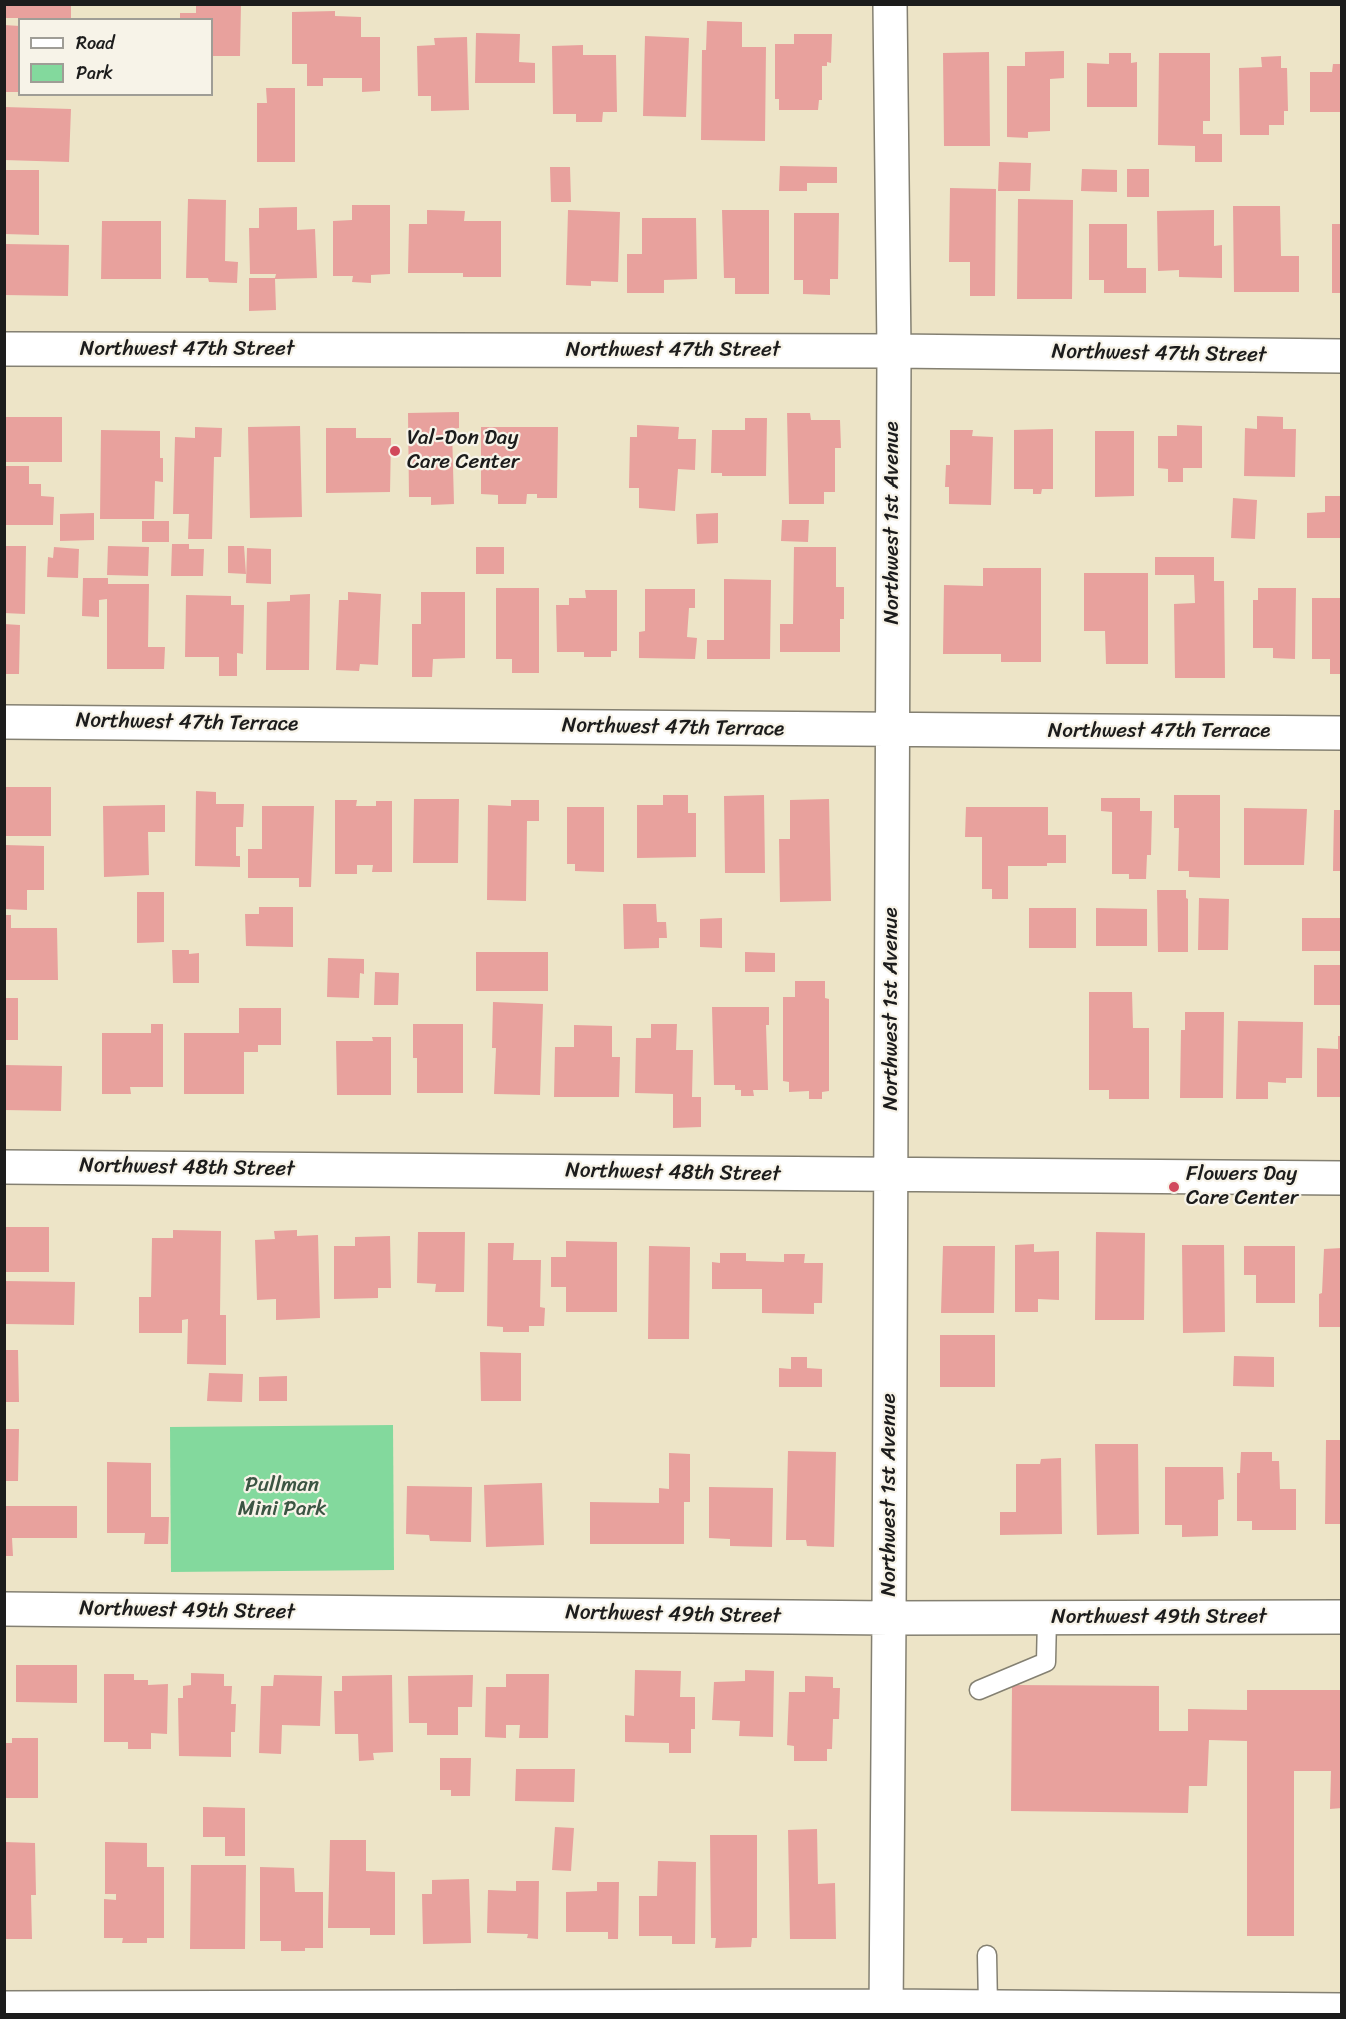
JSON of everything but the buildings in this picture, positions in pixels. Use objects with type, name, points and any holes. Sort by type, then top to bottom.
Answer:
[{"type":"street","name":"Northwest 1st Avenue","points":[[886,2010],[890,1618],[894,351],[890,4]]},
{"type":"street","name":"Northwest 47th Street","points":[[4,349],[894,351],[1341,356]]},
{"type":"street","name":"Northwest 47th Terrace","points":[[4,722],[1341,733]]},
{"type":"street","name":"Northwest 48th Street","points":[[4,1167],[1341,1178]]},
{"type":"street","name":"Northwest 49th Street","points":[[4,1609],[890,1618],[1341,1617]]},
{"type":"street","points":[[4,2008],[886,2010],[988,2006],[1341,2010]]},
{"type":"lane","points":[[979,1690],[1046,1662],[1047,1618]]},
{"type":"lane","points":[[987,1955],[988,2006]]},
{"type":"green space","name":"Pullman Mini Park","points":[[393,1425],[394,1570],[171,1572],[170,1427]]},
{"type":"place","name":"Val-Don Day Care Center","points":[[395,451]]},
{"type":"place","name":"Flowers Day Care Center","points":[[1174,1187]]}]
